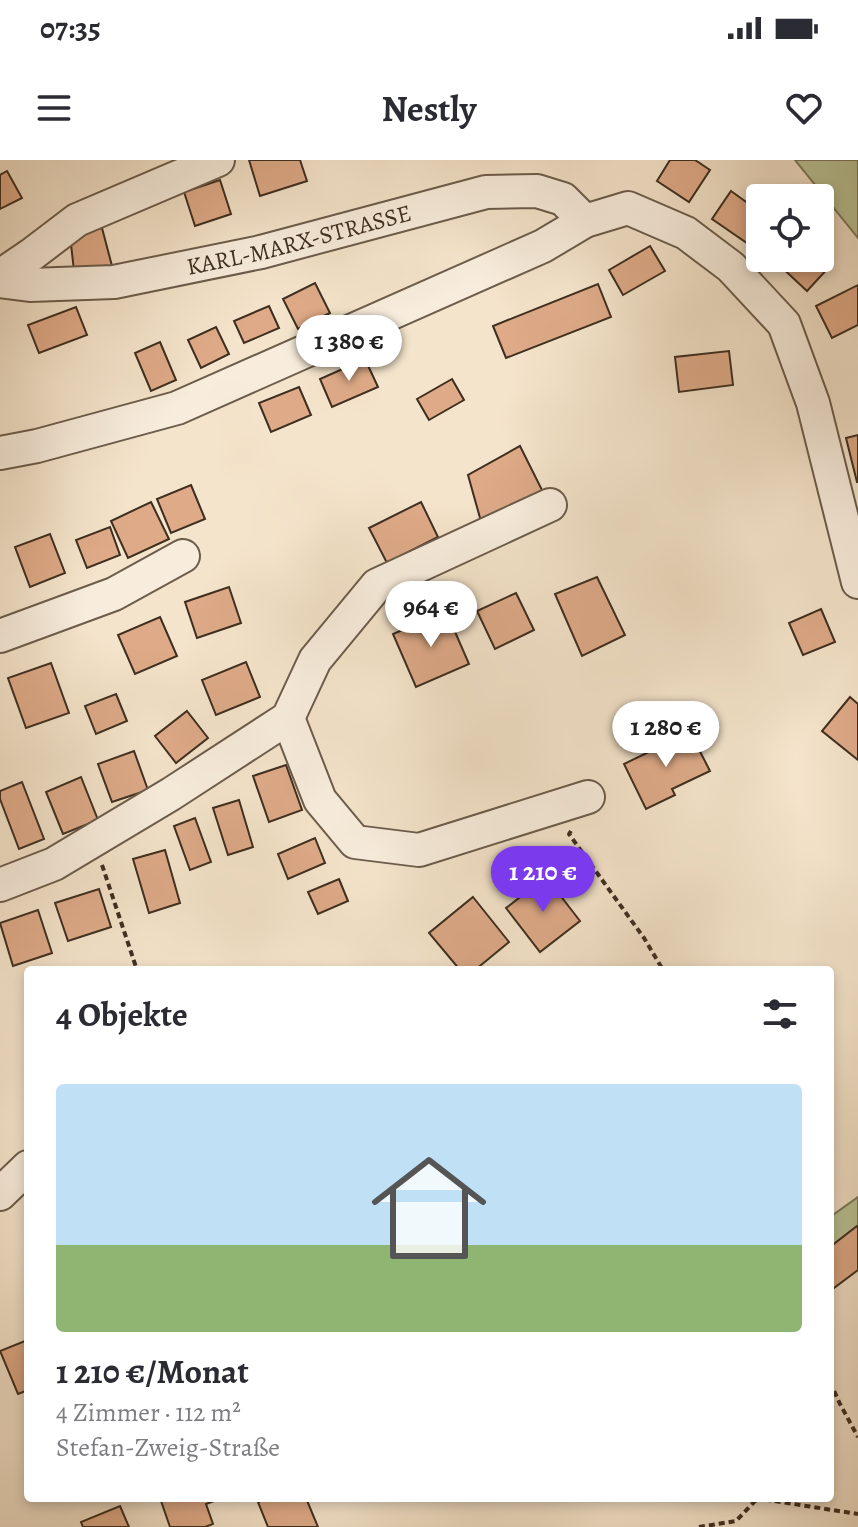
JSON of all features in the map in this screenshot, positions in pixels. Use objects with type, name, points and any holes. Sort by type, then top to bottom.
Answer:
[{"type":"street","points":[[0,278],[77,220],[218,160]]},
{"type":"street","name":"KARL-MARX-STRASSE","points":[[0,278],[30,285],[114,282],[261,252],[486,192],[537,191],[563,199],[585,221]]},
{"type":"street","points":[[0,453],[177,408],[543,246],[585,221],[628,208],[686,233],[731,267],[784,324],[813,403],[858,582]]},
{"type":"street","points":[[0,885],[54,864],[171,794],[288,718],[315,660],[377,585],[550,505]]},
{"type":"street","points":[[0,636],[114,594],[183,556]]},
{"type":"street","points":[[288,718],[320,800],[355,842],[419,850],[588,797]]},
{"type":"street","points":[[0,1194],[24,1171]]},
{"type":"path","points":[[588,797],[569,834],[661,966]]},
{"type":"path","points":[[93,840],[136,966]]},
{"type":"path","points":[[834,1391],[858,1437]]},
{"type":"path","points":[[699,1527],[736,1521],[753,1502]]},
{"type":"path","points":[[778,1502],[858,1514]]},
{"type":"green space","points":[[795,160],[858,160],[858,238],[834,208],[834,184],[814,184]]},
{"type":"green space","points":[[858,1197],[858,1228],[834,1244],[834,1214]]},
{"type":"building","points":[[249,160],[300,160],[307,181],[260,196]]},
{"type":"building","points":[[670,160],[695,160],[710,170],[689,202],[657,181]]},
{"type":"building","points":[[7,171],[22,198],[0,209],[0,175]]},
{"type":"building","points":[[220,180],[231,214],[195,226],[184,192]]},
{"type":"building","points":[[731,191],[746,202],[746,242],[712,219]]},
{"type":"building","points":[[102,228],[112,266],[74,271],[70,235]]},
{"type":"building","points":[[650,246],[665,271],[623,295],[609,270]]},
{"type":"building","points":[[787,272],[824,272],[807,291]]},
{"type":"building","points":[[315,283],[330,313],[298,329],[283,299]]},
{"type":"building","points":[[598,284],[611,317],[506,358],[493,326]]},
{"type":"building","points":[[858,285],[858,325],[832,338],[816,306]]},
{"type":"building","points":[[269,306],[279,328],[244,343],[234,321]]},
{"type":"building","points":[[76,307],[87,335],[39,353],[28,325]]},
{"type":"building","points":[[216,327],[229,354],[201,368],[188,340]]},
{"type":"building","points":[[160,342],[176,380],[151,391],[135,353]]},
{"type":"building","points":[[729,351],[733,385],[679,392],[675,357]]},
{"type":"building","points":[[365,359],[378,387],[332,407],[320,379]]},
{"type":"building","points":[[452,379],[464,400],[429,420],[417,399]]},
{"type":"building","points":[[299,387],[311,415],[271,432],[259,403]]},
{"type":"building","points":[[858,435],[858,482],[857,482],[846,438]]},
{"type":"building","points":[[520,446],[542,490],[482,525],[468,475]]},
{"type":"building","points":[[191,485],[205,519],[171,533],[157,499]]},
{"type":"building","points":[[151,502],[169,539],[128,558],[111,521]]},
{"type":"building","points":[[421,502],[438,537],[387,563],[369,528]]},
{"type":"building","points":[[110,527],[120,555],[87,568],[76,540]]},
{"type":"building","points":[[50,534],[65,573],[30,587],[15,547]]},
{"type":"building","points":[[597,577],[625,635],[582,656],[555,594]]},
{"type":"building","points":[[229,587],[241,623],[197,638],[185,602]]},
{"type":"building","points":[[516,593],[534,630],[495,649],[477,611]]},
{"type":"building","points":[[821,609],[835,642],[803,655],[789,623]]},
{"type":"building","points":[[446,611],[469,664],[416,687],[393,634]]},
{"type":"building","points":[[160,617],[177,656],[135,674],[118,635]]},
{"type":"building","points":[[246,662],[260,697],[216,715],[202,680]]},
{"type":"building","points":[[51,663],[69,713],[26,728],[8,678]]},
{"type":"building","points":[[116,694],[127,721],[96,734],[85,706]]},
{"type":"building","points":[[850,697],[858,704],[858,760],[822,731]]},
{"type":"building","points":[[187,711],[208,738],[176,763],[155,736]]},
{"type":"building","points":[[690,732],[710,771],[672,789],[675,795],[646,809],[624,764]]},
{"type":"building","points":[[134,751],[148,790],[112,802],[98,764]]},
{"type":"building","points":[[286,765],[302,810],[269,822],[253,776]]},
{"type":"building","points":[[81,777],[98,820],[63,834],[46,792]]},
{"type":"building","points":[[22,782],[44,839],[19,849],[0,799],[0,791]]},
{"type":"building","points":[[239,800],[253,847],[228,855],[213,808]]},
{"type":"building","points":[[195,818],[211,862],[190,870],[174,826]]},
{"type":"building","points":[[315,838],[325,863],[288,879],[278,854]]},
{"type":"building","points":[[165,850],[180,903],[149,913],[133,859]]},
{"type":"building","points":[[546,877],[580,921],[540,952],[506,908]]},
{"type":"building","points":[[339,879],[348,901],[318,914],[308,892]]},
{"type":"building","points":[[99,889],[111,927],[68,941],[55,903]]},
{"type":"building","points":[[473,897],[509,942],[480,966],[457,966],[429,933]]},
{"type":"building","points":[[38,910],[52,953],[13,966],[0,923]]},
{"type":"building","points":[[857,1226],[858,1270],[834,1288],[834,1244]]},
{"type":"building","points":[[24,1341],[24,1392],[18,1394],[0,1351]]},
{"type":"building","points":[[161,1502],[211,1502],[206,1504],[213,1524],[205,1527],[170,1527]]},
{"type":"building","points":[[258,1502],[308,1502],[318,1527],[268,1527]]},
{"type":"building","points":[[120,1506],[129,1527],[83,1527],[81,1522]]}]
